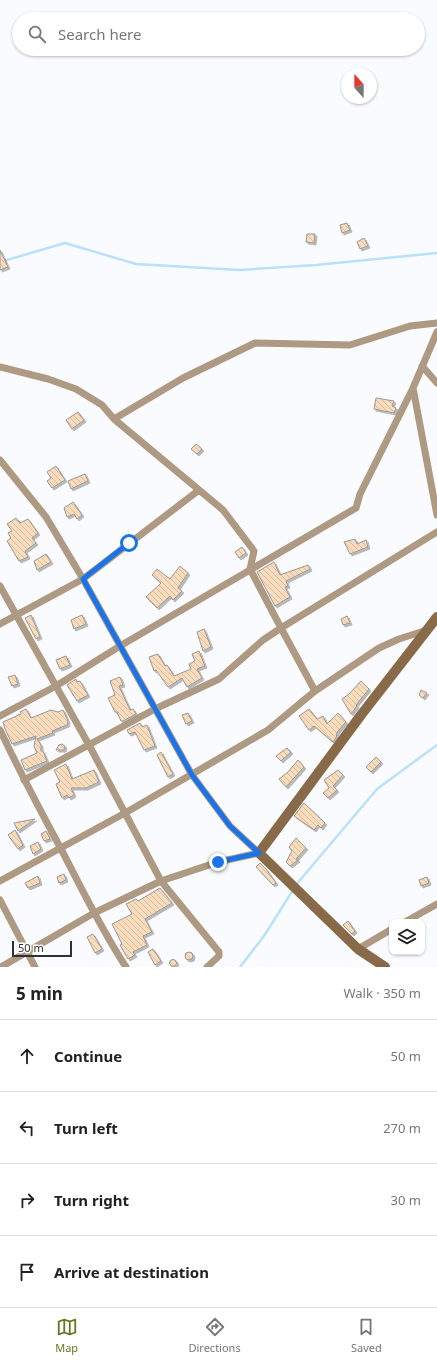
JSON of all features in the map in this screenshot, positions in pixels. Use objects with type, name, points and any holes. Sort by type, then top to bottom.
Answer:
[{"type":"main road","points":[[385,967],[358,949],[259,853],[437,617]]},
{"type":"street","points":[[114,419],[183,378],[255,343],[350,345],[410,326],[437,323]]},
{"type":"street","points":[[0,716],[56,686],[120,646],[356,508],[360,494],[413,388],[437,332]]},
{"type":"street","points":[[422,366],[437,383]]},
{"type":"street","points":[[0,367],[48,379],[76,389],[102,405],[114,419],[224,510],[254,551],[250,569],[315,691]]},
{"type":"street","points":[[413,388],[437,515]]},
{"type":"street","points":[[0,460],[46,517],[83,579],[192,775],[230,826],[259,853]]},
{"type":"street","points":[[0,624],[83,579],[199,490]]},
{"type":"street","points":[[24,780],[155,709],[219,679],[262,640],[437,532]]},
{"type":"street","points":[[0,586],[89,745],[160,881],[219,952],[219,956],[207,967]]},
{"type":"street","points":[[0,881],[125,813],[268,730],[315,691],[379,648],[399,639],[428,630]]},
{"type":"street","points":[[0,730],[24,780],[94,913],[109,941],[126,967]]},
{"type":"street","points":[[1,967],[26,951],[94,913],[160,881],[218,862],[259,853]]},
{"type":"street","points":[[0,900],[35,967]]},
{"type":"street","points":[[410,919],[437,904]]},
{"type":"street","points":[[358,949],[389,931]]},
{"type":"building","points":[[347,223],[350,230],[342,233],[340,225]]},
{"type":"building","points":[[307,234],[315,234],[314,243],[306,242]]},
{"type":"building","points":[[364,238],[368,246],[360,249],[357,242]]},
{"type":"building","points":[[0,250],[8,267],[0,270]]},
{"type":"building","points":[[376,398],[394,401],[392,406],[396,408],[394,413],[374,409]]},
{"type":"building","points":[[78,412],[84,420],[72,429],[66,420]]},
{"type":"building","points":[[196,444],[202,449],[197,454],[191,449]]},
{"type":"building","points":[[56,466],[65,480],[52,488],[47,481],[51,478],[47,472]]},
{"type":"building","points":[[85,474],[88,481],[71,489],[68,481]]},
{"type":"building","points":[[73,502],[82,515],[77,519],[74,514],[67,517],[64,508]]},
{"type":"building","points":[[16,518],[20,523],[28,519],[38,533],[32,538],[36,543],[25,551],[28,557],[19,561],[7,541],[11,538],[8,533],[12,531],[7,524]]},
{"type":"building","points":[[355,539],[357,544],[366,540],[368,547],[350,554],[344,542]]},
{"type":"building","points":[[242,547],[246,553],[239,558],[235,552]]},
{"type":"building","points":[[46,554],[51,562],[37,570],[34,561]]},
{"type":"building","points":[[274,562],[280,575],[308,565],[310,569],[286,581],[288,586],[285,587],[290,597],[275,606],[257,572]]},
{"type":"building","points":[[180,566],[188,573],[178,588],[182,591],[173,600],[170,596],[157,608],[146,597],[161,583],[152,575],[157,569],[170,579]]},
{"type":"building","points":[[31,615],[40,637],[36,639],[25,618]]},
{"type":"building","points":[[82,615],[86,624],[74,629],[71,620]]},
{"type":"building","points":[[347,616],[350,623],[343,625],[341,619]]},
{"type":"building","points":[[204,629],[211,647],[203,651],[197,632]]},
{"type":"building","points":[[199,651],[205,666],[197,669],[202,678],[187,687],[182,678],[168,687],[156,670],[154,671],[149,657],[158,654],[165,666],[167,665],[174,676],[191,669],[189,664],[195,661],[192,654]]},
{"type":"building","points":[[66,656],[70,665],[60,669],[56,660]]},
{"type":"building","points":[[15,675],[18,684],[12,686],[8,677]]},
{"type":"building","points":[[120,677],[123,685],[119,686],[130,710],[133,709],[136,714],[123,721],[121,721],[117,712],[115,712],[108,698],[115,695],[110,681]]},
{"type":"building","points":[[76,679],[77,682],[80,681],[88,695],[77,701],[67,685]]},
{"type":"building","points":[[361,681],[369,689],[356,705],[357,706],[351,714],[342,699]]},
{"type":"building","points":[[421,690],[427,693],[423,698],[419,695]]},
{"type":"building","points":[[26,709],[31,718],[51,710],[58,712],[63,710],[68,721],[67,725],[52,731],[53,733],[37,739],[41,745],[41,751],[43,751],[47,761],[25,770],[21,760],[37,753],[34,746],[36,736],[12,744],[3,722],[21,714],[20,712]]},
{"type":"building","points":[[309,709],[317,719],[323,716],[327,724],[338,713],[346,722],[338,731],[333,742],[314,726],[309,730],[299,716]]},
{"type":"building","points":[[188,713],[192,721],[186,724],[182,715]]},
{"type":"building","points":[[140,723],[142,727],[147,725],[155,746],[144,750],[135,732],[129,734],[127,730]]},
{"type":"building","points":[[62,744],[65,746],[64,750],[56,750],[59,745]]},
{"type":"building","points":[[287,748],[291,752],[281,761],[276,756]]},
{"type":"building","points":[[161,752],[173,774],[168,777],[157,755]]},
{"type":"building","points":[[376,757],[381,762],[371,772],[366,767]]},
{"type":"building","points":[[298,760],[304,767],[286,787],[279,779],[288,772]]},
{"type":"building","points":[[66,764],[72,779],[94,770],[99,782],[86,788],[71,788],[74,795],[69,798],[67,795],[62,798],[56,784],[60,782],[54,770]]},
{"type":"building","points":[[338,770],[343,775],[333,786],[337,790],[328,798],[323,793],[329,788],[324,780]]},
{"type":"building","points":[[304,803],[325,823],[321,828],[318,825],[314,830],[294,816]]},
{"type":"building","points":[[35,819],[18,831],[14,823]]},
{"type":"building","points":[[15,830],[23,845],[18,849],[8,835]]},
{"type":"building","points":[[46,831],[50,839],[44,841],[41,834]]},
{"type":"building","points":[[296,838],[306,848],[296,859],[298,860],[290,866],[286,862],[292,851],[289,847]]},
{"type":"building","points":[[38,842],[41,849],[33,854],[30,846]]},
{"type":"building","points":[[260,863],[276,883],[273,885],[256,867]]},
{"type":"building","points":[[64,874],[66,880],[59,883],[57,877]]},
{"type":"building","points":[[38,876],[40,883],[28,888],[25,883]]},
{"type":"building","points":[[427,877],[429,883],[421,886],[419,880]]},
{"type":"building","points":[[160,888],[172,903],[145,919],[152,932],[143,936],[147,945],[133,952],[135,955],[128,959],[120,945],[122,944],[112,924],[132,914],[126,904],[136,899],[138,901]]},
{"type":"building","points":[[348,921],[355,931],[352,934],[343,925]]},
{"type":"building","points":[[93,934],[102,949],[95,953],[87,937]]},
{"type":"building","points":[[153,949],[161,961],[155,965],[148,952]]},
{"type":"building","points":[[187,952],[191,952],[193,956],[191,960],[187,960],[185,958],[185,954]]},
{"type":"building","points":[[173,959],[177,963],[173,967],[169,963]]},
{"type":"waterway","points":[[0,262],[65,243],[136,264],[240,270],[316,265],[437,253]]},
{"type":"waterway","points":[[295,886],[377,789],[437,745]]},
{"type":"waterway","points":[[240,967],[264,936],[293,890]]},
{"type":"route","points":[[129,543],[83,579],[192,775],[230,826],[259,853],[218,862]]}]
